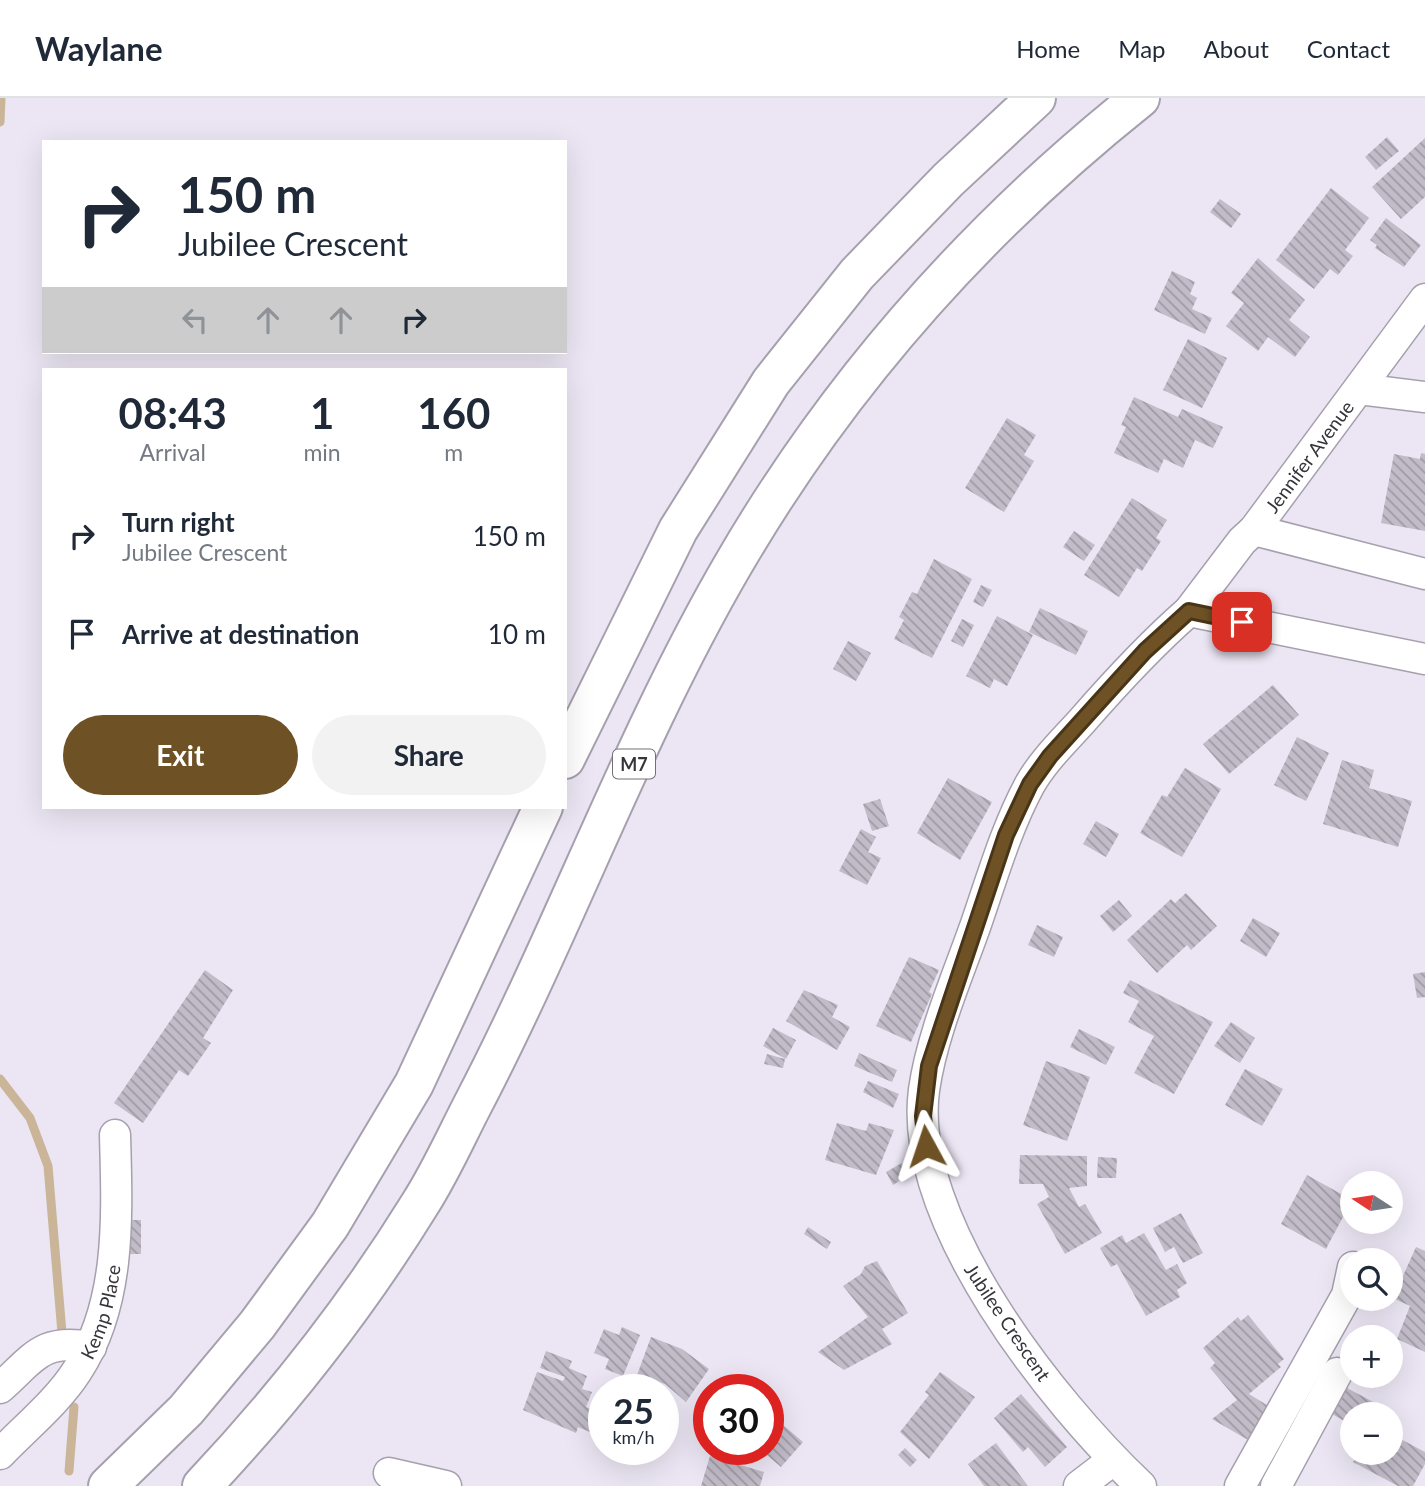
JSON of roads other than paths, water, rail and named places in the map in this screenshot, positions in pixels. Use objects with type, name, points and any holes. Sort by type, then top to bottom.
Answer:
[{"type":"highway","points":[[567,755],[678,530],[771,382],[857,274],[948,180],[1036,98]]},
{"type":"highway","name":"M7","points":[[202,1486],[251,1434],[332,1336],[422,1202],[500,1054],[675,676],[734,563],[803,454],[886,346],[945,276],[1015,206],[1140,98]]},
{"type":"highway","points":[[108,1486],[186,1410],[257,1325],[330,1225],[414,1084],[542,809]]},
{"type":"street","name":"Jennifer Avenue","points":[[1189,611],[1242,541],[1254,530],[1425,299]]},
{"type":"street","points":[[1359,389],[1425,397]]},
{"type":"street","points":[[1254,530],[1425,575]]},
{"type":"street","points":[[1189,611],[1425,659]]},
{"type":"street","name":"Jubilee Crescent","points":[[1142,1486],[1113,1460],[1075,1417],[977,1283],[953,1236],[936,1191],[926,1146],[924,1091],[941,1025],[1002,848],[1030,784],[1050,756],[1145,651],[1189,611]]},
{"type":"street","name":"Kemp Place","points":[[0,1454],[76,1374],[104,1318],[117,1205],[115,1135]]},
{"type":"street","points":[[1240,1486],[1340,1309]]},
{"type":"street","points":[[0,1388],[40,1350],[72,1343],[91,1347]]},
{"type":"street","points":[[1276,1486],[1337,1373]]},
{"type":"street","points":[[1079,1486],[1113,1460]]},
{"type":"street","points":[[389,1473],[446,1486]]},
{"type":"waterway","points":[[0,122],[1,98]]},
{"type":"waterway","points":[[0,1079],[30,1118],[48,1166],[62,1333]]},
{"type":"waterway","points":[[69,1471],[74,1407]]}]
